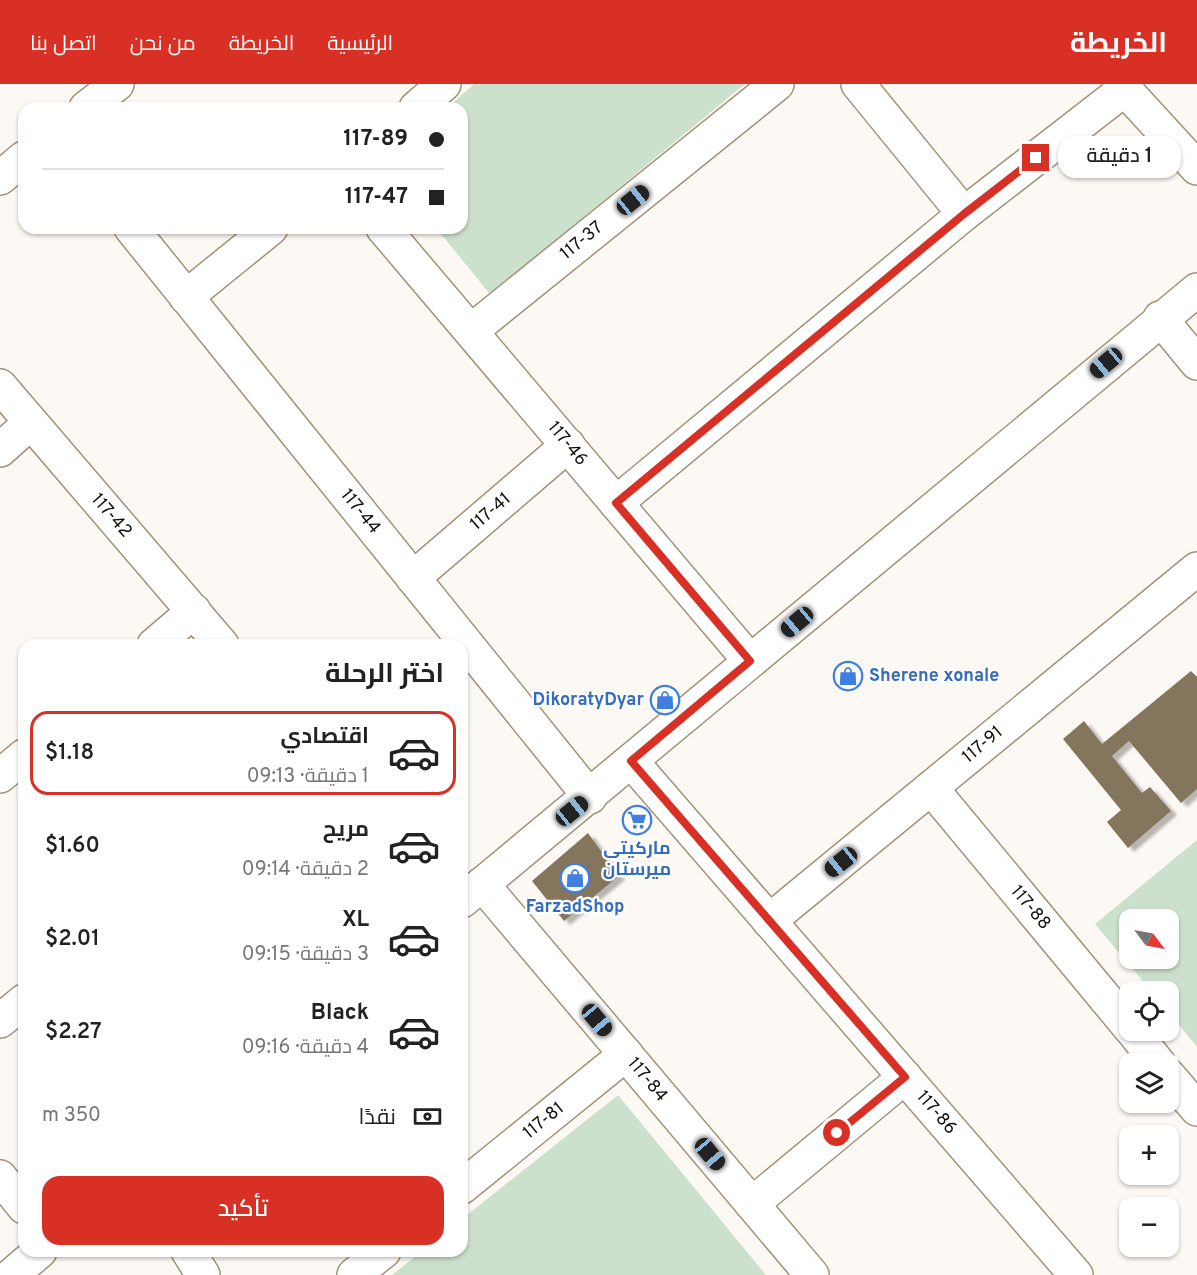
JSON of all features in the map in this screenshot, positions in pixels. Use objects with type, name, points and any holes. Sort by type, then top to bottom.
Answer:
[{"type":"street","points":[[94,102],[117,84]]},
{"type":"street","points":[[423,102],[444,84]]},
{"type":"street","name":"117-37","points":[[471,331],[777,84]]},
{"type":"street","points":[[858,84],[964,214]]},
{"type":"street","points":[[616,503],[1122,86],[1197,168]]},
{"type":"street","points":[[0,178],[18,163]]},
{"type":"street","name":"117-44","points":[[136,234],[413,578],[458,639]]},
{"type":"street","points":[[186,297],[264,234]]},
{"type":"street","name":"117-46","points":[[389,234],[750,661]]},
{"type":"street","points":[[472,892],[590,797],[1160,318],[1197,290]]},
{"type":"street","points":[[1160,318],[1197,363]]},
{"type":"street","name":"117-42","points":[[0,386],[217,639]]},
{"type":"street","points":[[0,450],[30,423]]},
{"type":"street","name":"117-41","points":[[413,578],[568,445]]},
{"type":"street","name":"117-91","points":[[770,921],[1197,569]]},
{"type":"street","points":[[161,639],[194,611]]},
{"type":"street","name":"117-44","points":[[468,651],[590,797]]},
{"type":"street","points":[[0,776],[18,761]]},
{"type":"street","name":"117-86","points":[[631,761],[1076,1275]]},
{"type":"street","name":"117-88","points":[[931,788],[1119,1015]]},
{"type":"street","name":"117-84","points":[[472,892],[626,1054],[812,1275]]},
{"type":"street","points":[[0,1021],[18,1006]]},
{"type":"street","name":"117-88","points":[[1141,1041],[1150,1053]]},
{"type":"street","name":"117-81","points":[[468,1182],[626,1054]]},
{"type":"street","points":[[752,1204],[905,1077]]},
{"type":"street","points":[[1179,1088],[1197,1109]]},
{"type":"street","points":[[0,1177],[18,1200]]},
{"type":"street","points":[[12,1275],[33,1257]]},
{"type":"street","points":[[192,1257],[203,1275]]},
{"type":"street","points":[[354,1275],[376,1257]]},
{"type":"green space","points":[[474,84],[745,84],[490,294],[441,234],[468,234],[468,102],[454,102]]},
{"type":"green space","points":[[1197,840],[1197,1047],[1179,1024],[1179,981],[1143,981],[1133,969],[1179,969],[1179,909],[1119,909],[1119,953],[1095,924]]},
{"type":"green space","points":[[618,1095],[766,1275],[392,1275],[414,1257],[468,1257],[468,1214]]},
{"type":"building","points":[[1191,671],[1197,677],[1197,789],[1181,803],[1129,741],[1112,756],[1142,793],[1150,787],[1171,811],[1128,848],[1107,822],[1121,810],[1063,739],[1084,721],[1102,744]]},
{"type":"building","name":"FarzadShop","points":[[588,833],[619,876],[564,921],[532,881]]},
{"type":"place","name":"Sherene xonale","points":[[848,676]]},
{"type":"place","name":"DikoratyDyar","points":[[665,700]]},
{"type":"place","name":"مارکیتی میرستان","points":[[637,820]]},
{"type":"place","name":"FarzadShop","points":[[575,878]]},
{"type":"route","points":[[837,1133],[905,1077],[631,761],[750,661],[616,503],[964,214],[1036,158]]}]
